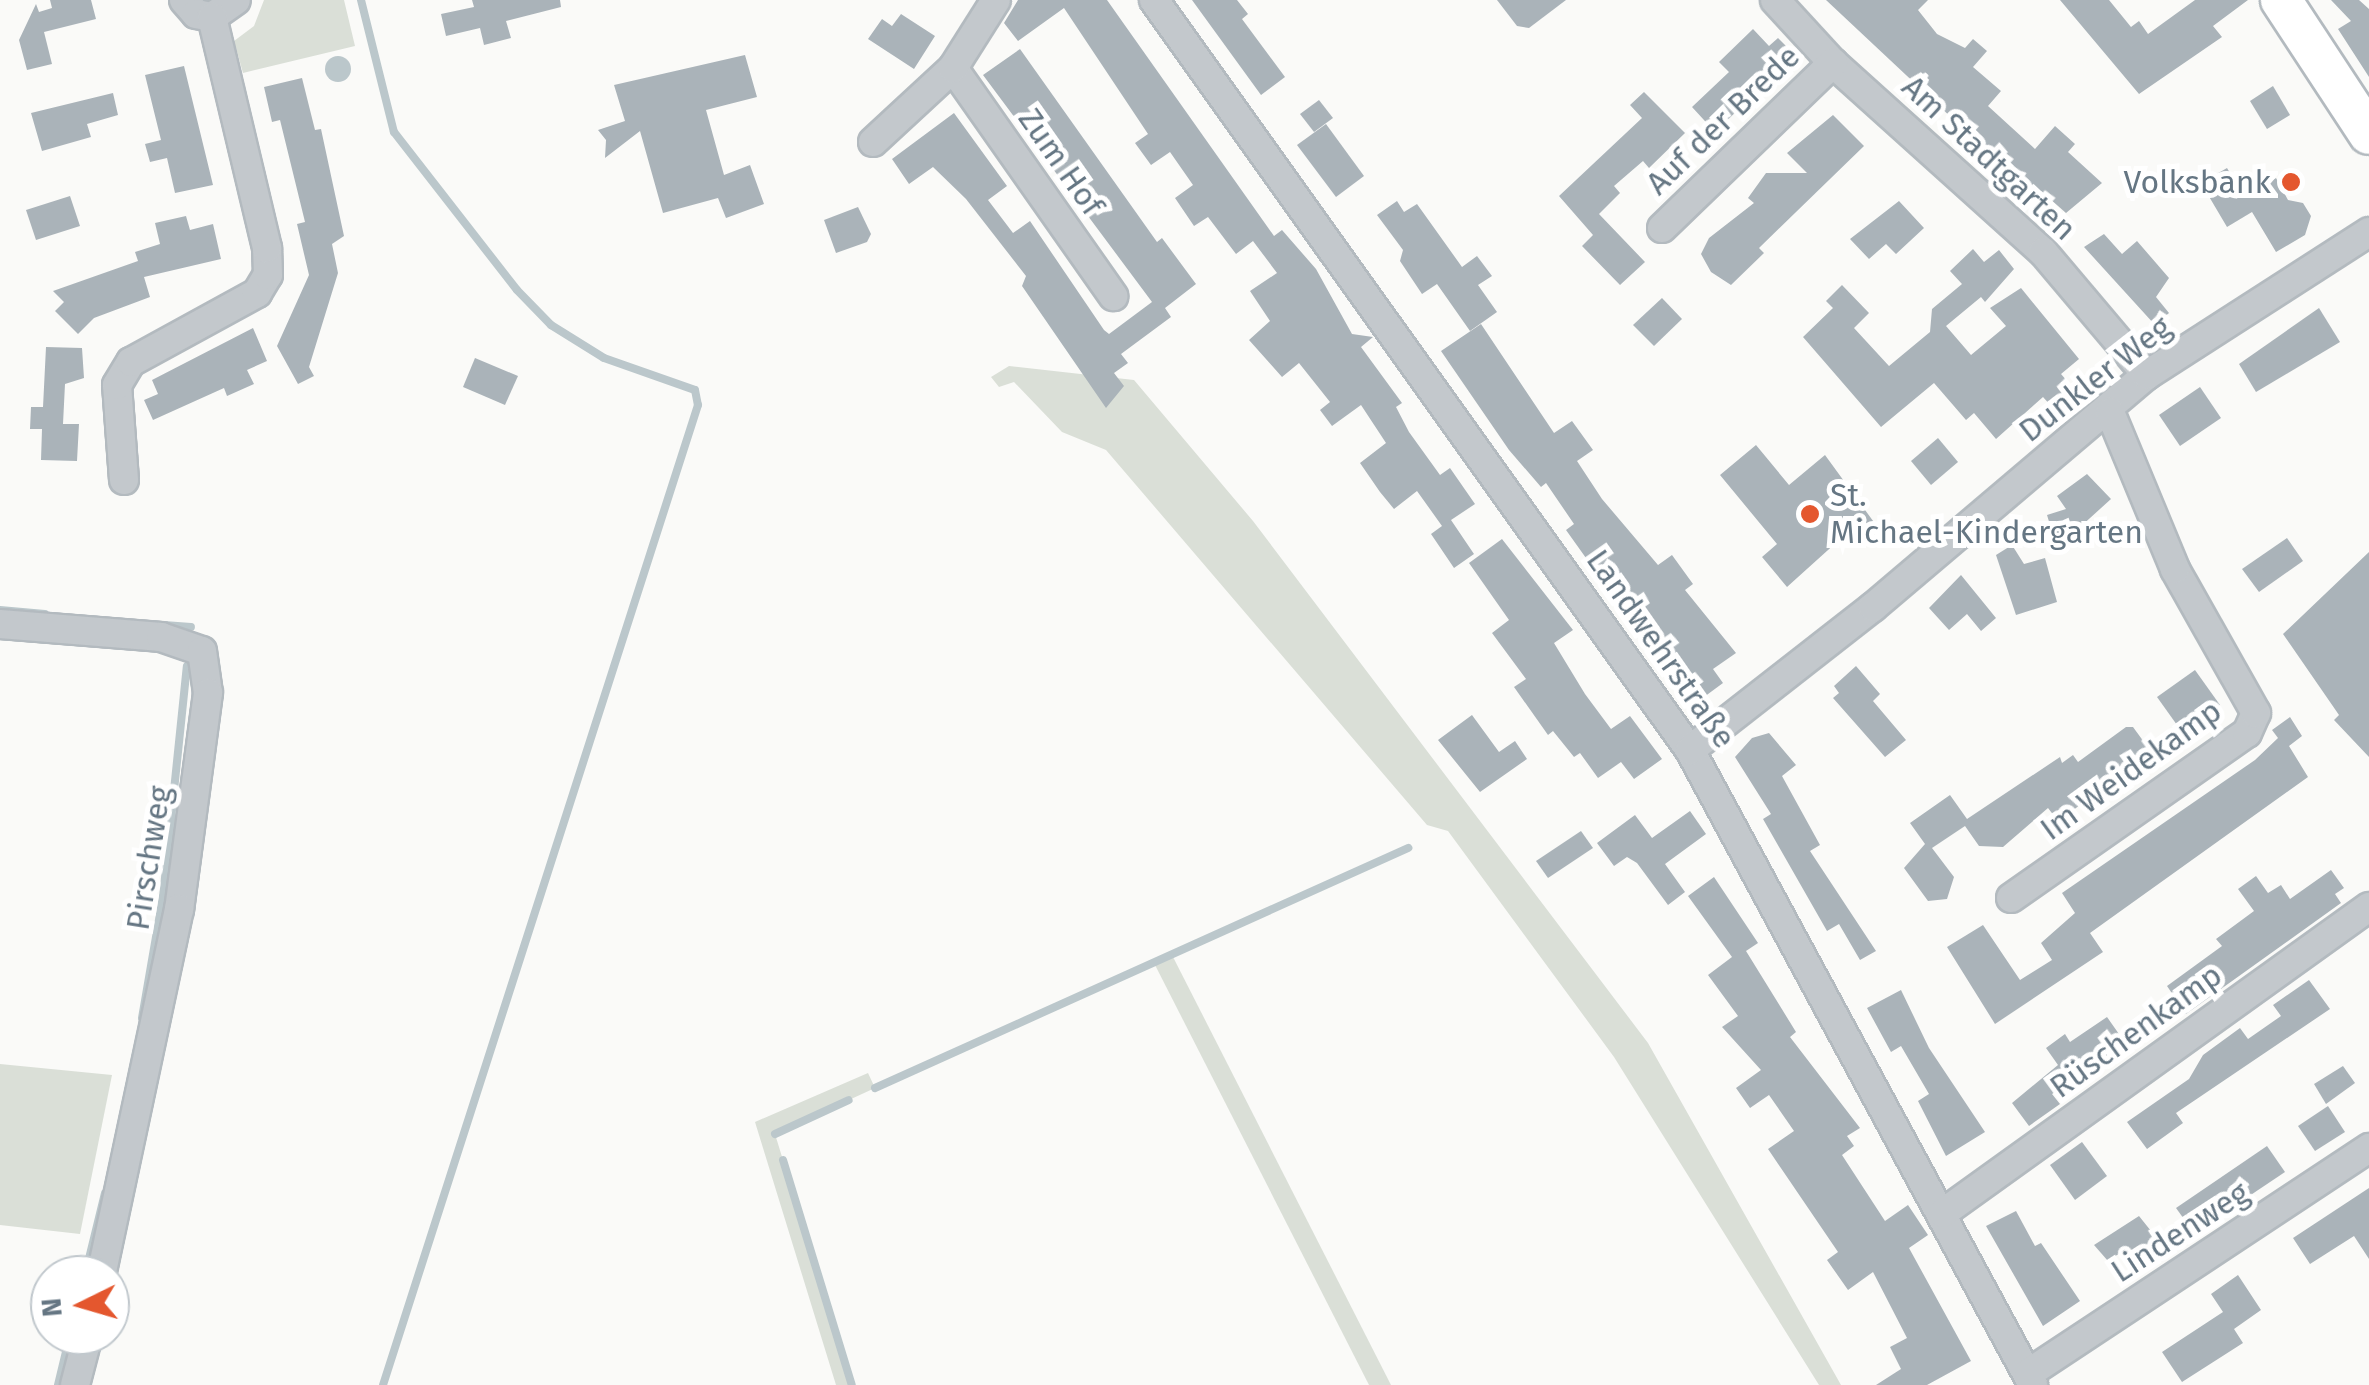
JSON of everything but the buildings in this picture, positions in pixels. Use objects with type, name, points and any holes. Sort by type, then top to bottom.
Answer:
[{"type":"main road","points":[[2281,0],[2369,134]]},
{"type":"street","points":[[184,0],[196,14],[212,18]]},
{"type":"street","points":[[212,18],[236,0]]},
{"type":"street","points":[[873,142],[953,68],[996,0]]},
{"type":"street","name":"Landwehrstraße","points":[[1154,0],[1690,750],[2031,1379]]},
{"type":"street","name":"Am Stadtgarten","points":[[1775,0],[1833,63],[2042,252],[2147,376]]},
{"type":"street","points":[[124,480],[117,385],[130,362],[257,294],[268,275],[267,248],[212,18]]},
{"type":"street","name":"Auf der Brede","points":[[1662,228],[1833,63]]},
{"type":"street","name":"Zum Hof","points":[[953,68],[1113,296]]},
{"type":"street","name":"Dunkler Weg","points":[[1690,750],[2110,412],[2147,376],[2369,232]]},
{"type":"street","name":"Im Weidekamp","points":[[2012,898],[2247,733],[2256,712],[2175,570],[2110,412]]},
{"type":"street","name":"Pirschweg","points":[[0,624],[162,637],[202,651],[208,693],[179,910],[105,1255]]},
{"type":"street","name":"Rüschenkamp","points":[[1943,1213],[2369,906]]},
{"type":"street","name":"Lindenweg","points":[[2031,1379],[2369,1148]]},
{"type":"street","points":[[75,1385],[83,1355]]},
{"type":"shaded area","points":[[264,0],[344,0],[355,46],[243,73],[234,41],[254,26]]},
{"type":"shaded area","points":[[338,56],[347,60],[351,69],[347,78],[338,82],[329,78],[325,69],[329,60]]},
{"type":"shaded area","points":[[1009,366],[1134,380],[1253,521],[1648,1043],[1841,1385],[1819,1385],[1614,1057],[1448,831],[1427,825],[1106,450],[1062,432],[1014,382],[999,387],[991,377]]},
{"type":"shaded area","points":[[1172,955],[1391,1385],[1369,1385],[1154,963]]},
{"type":"shaded area","points":[[0,1064],[112,1075],[80,1234],[0,1225]]},
{"type":"shaded area","points":[[868,1073],[875,1088],[775,1134],[852,1385],[836,1385],[755,1122]]},
{"type":"waterway","points":[[361,0],[394,132],[517,290],[551,325],[604,358],[695,390],[698,405],[383,1385]]},
{"type":"waterway","points":[[0,610],[45,614]]},
{"type":"waterway","points":[[164,625],[191,627]]},
{"type":"waterway","points":[[142,1018],[163,897],[187,666]]},
{"type":"waterway","points":[[875,1088],[1408,848]]},
{"type":"waterway","points":[[775,1134],[849,1100]]},
{"type":"waterway","points":[[783,1160],[852,1385]]},
{"type":"waterway","points":[[90,1255],[105,1193]]},
{"type":"waterway","points":[[58,1385],[65,1355]]},
{"type":"place","name":"Volksbank","points":[[2291,182]]},
{"type":"place","name":"St. Michael-Kindergarten","points":[[1810,514]]}]
